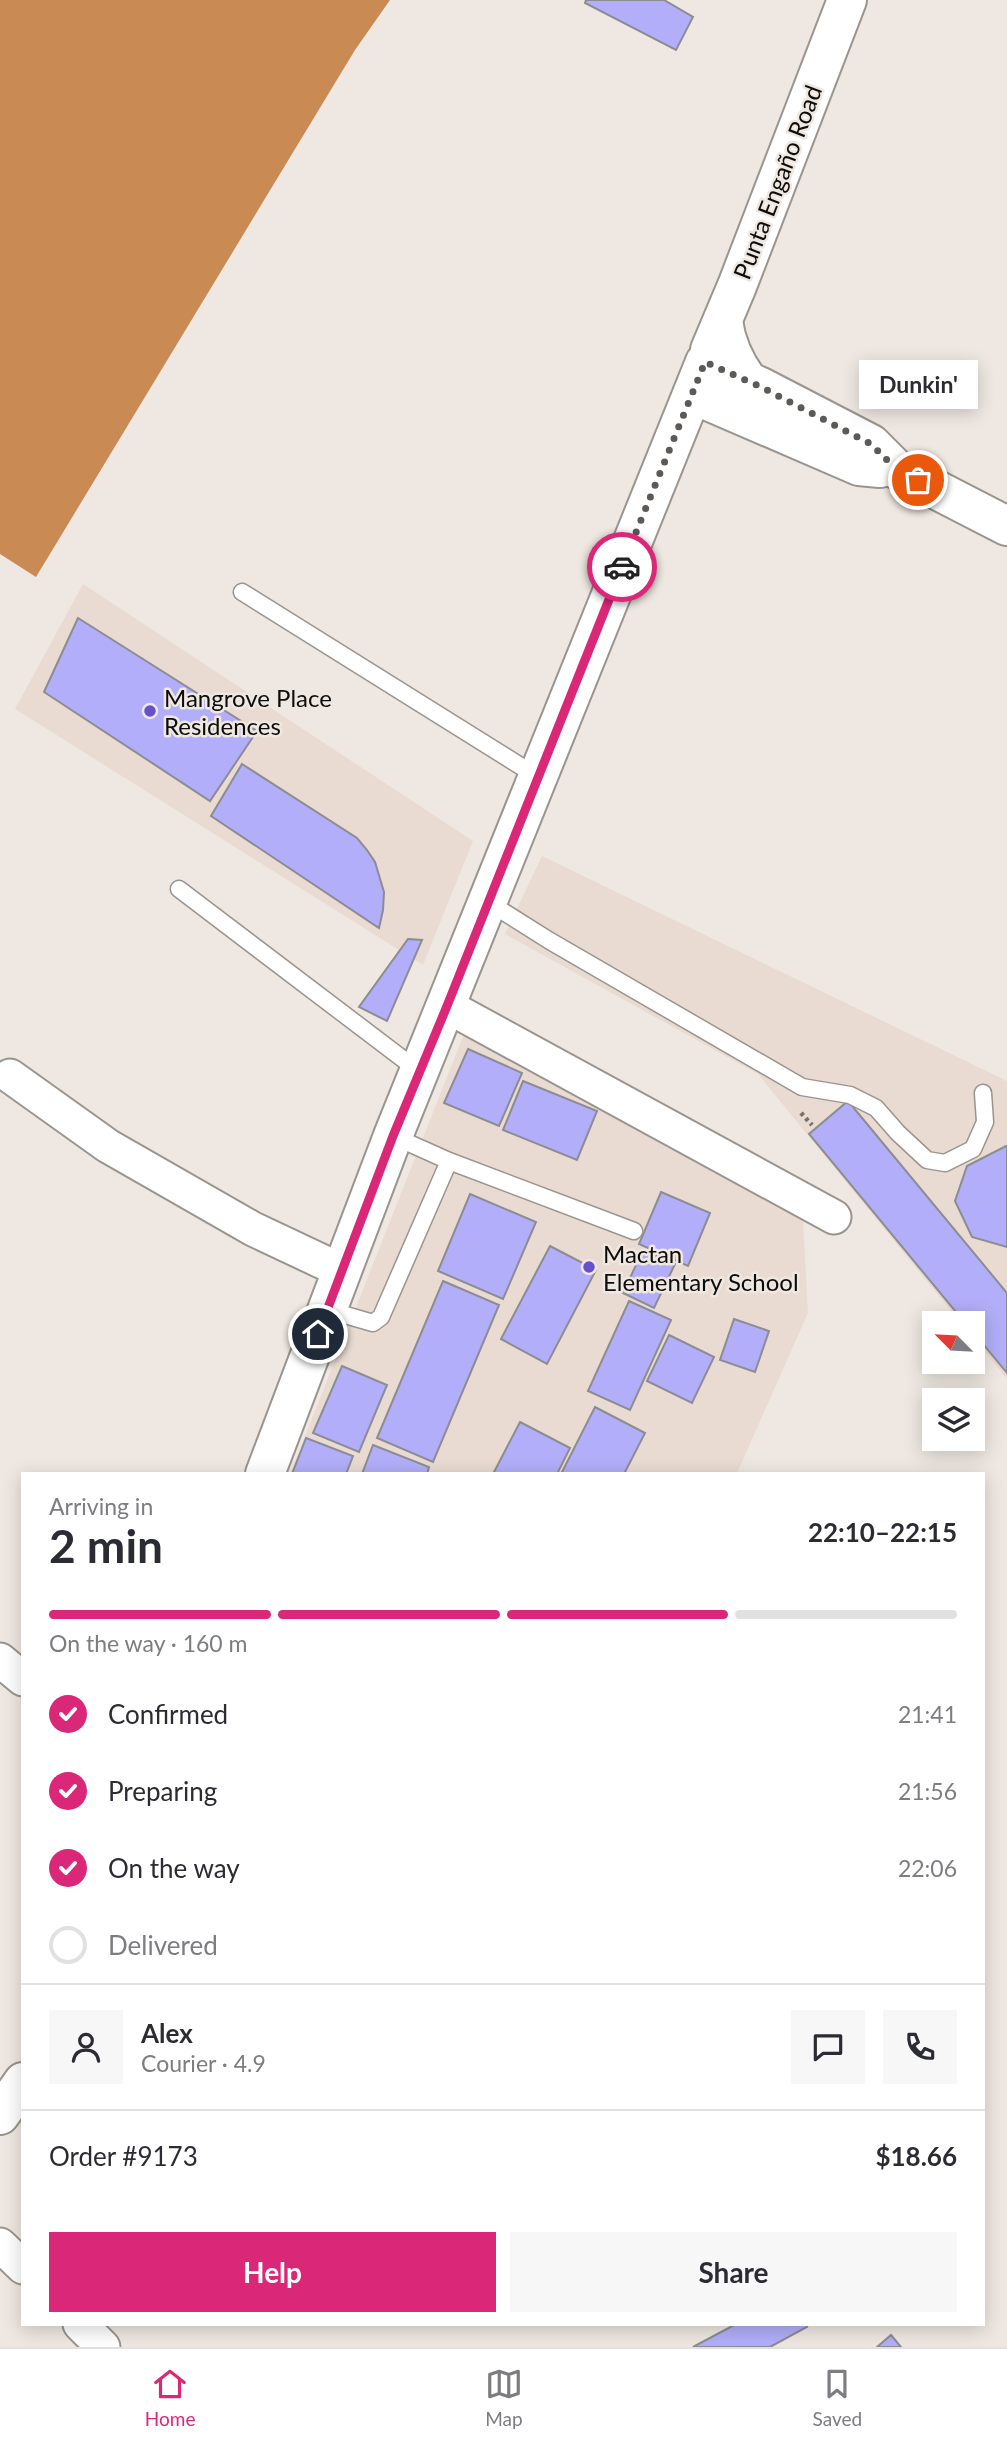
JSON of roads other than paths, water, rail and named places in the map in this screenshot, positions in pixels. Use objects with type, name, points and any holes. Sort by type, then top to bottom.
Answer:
[{"type":"main road","name":"Punta Engaño Road","points":[[266,1472],[393,1136],[723,321],[847,0]]},
{"type":"main road","points":[[723,321],[725,341],[736,365],[743,398]]},
{"type":"main road","points":[[699,378],[743,398],[871,444],[896,469],[1007,526]]},
{"type":"main road","points":[[672,445],[743,398]]},
{"type":"main road","points":[[0,2115],[21,2084]]},
{"type":"street","points":[[447,1006],[834,1217]]},
{"type":"street","points":[[10,1076],[108,1146],[253,1230],[342,1271]]},
{"type":"street","points":[[0,1660],[21,1677]]},
{"type":"street","points":[[0,2245],[21,2265]]},
{"type":"street","points":[[82,2326],[103,2347]]},
{"type":"lane","points":[[242,592],[538,777]]},
{"type":"lane","points":[[179,889],[420,1072]]},
{"type":"lane","points":[[488,902],[550,941],[803,1087],[850,1095],[876,1108],[927,1160],[945,1163],[973,1149],[985,1122],[983,1093]]},
{"type":"lane","points":[[393,1136],[449,1161],[634,1231]]},
{"type":"lane","points":[[327,1310],[373,1323],[381,1317],[449,1161]]},
{"type":"place","name":"Dunkin'","points":[[918,480]]},
{"type":"place","name":"Mangrove Place Residences","points":[[150,711]]},
{"type":"place","name":"Mactan Elementary School","points":[[589,1267]]}]
